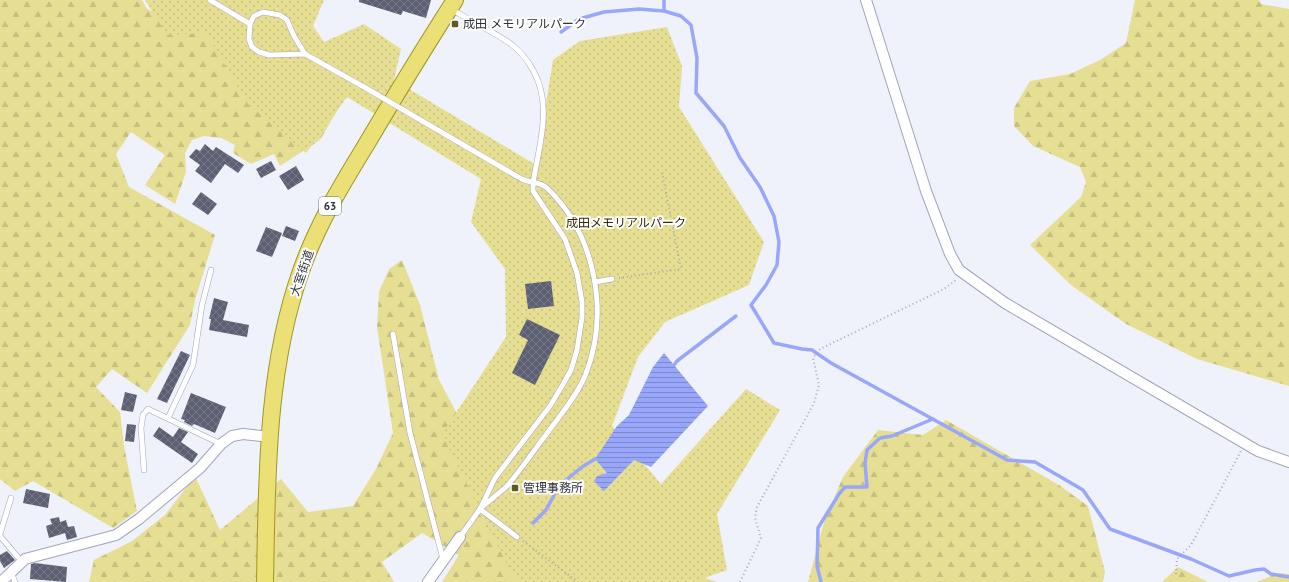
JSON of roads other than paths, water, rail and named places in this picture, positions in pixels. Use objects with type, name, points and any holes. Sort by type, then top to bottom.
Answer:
[{"type":"main road","name":"大室街道","points":[[265,582],[267,482],[274,387],[290,310],[301,271],[317,230],[335,197],[452,4]]},
{"type":"street","points":[[866,0],[926,191],[950,254],[959,270],[1005,303],[1258,451],[1289,462]]},
{"type":"street","points":[[1,582],[13,577],[22,562],[26,559],[116,535],[139,519],[200,468],[221,444],[232,436],[243,434],[270,437]]},
{"type":"street","points":[[428,582],[460,537]]},
{"type":"lane","points":[[210,0],[250,24]]},
{"type":"lane","points":[[452,4],[512,45],[528,61],[538,79],[543,96],[544,119],[533,183],[533,191],[565,239],[577,273],[582,302],[581,332],[577,350],[570,370],[562,386],[550,406],[495,478],[480,508],[460,537]]},
{"type":"lane","points":[[306,54],[268,54],[259,52],[252,47],[249,39],[250,24],[254,16],[263,12],[280,14],[286,20],[294,36],[306,54],[522,180],[546,186],[569,215],[588,252],[595,282],[597,304],[596,336],[585,376],[576,394],[507,485],[480,508]]},
{"type":"lane","points":[[168,418],[192,365],[202,305],[211,270]]},
{"type":"lane","points":[[595,282],[612,280]]},
{"type":"lane","points":[[393,334],[410,433],[443,559]]},
{"type":"lane","points":[[144,470],[142,428],[143,415],[148,409],[221,444]]},
{"type":"lane","points":[[11,498],[0,535],[22,562]]},
{"type":"lane","points":[[480,508],[517,537]]},
{"type":"water","points":[[664,353],[708,406],[651,467],[634,460],[604,491],[594,481],[597,476],[607,473],[595,459],[617,426],[629,415],[653,367]]},
{"type":"waterway","points":[[664,0],[664,11],[681,16],[691,25],[697,58],[696,93],[724,126],[740,158],[760,187],[774,216],[779,242],[777,265],[766,285],[751,305],[774,343],[812,350],[831,363],[1007,460],[1035,462],[1083,490],[1110,529],[1191,559],[1229,576],[1264,569],[1271,574],[1289,577]]},
{"type":"waterway","points":[[561,32],[579,19],[604,12],[639,9],[664,11]]},
{"type":"waterway","points":[[674,365],[677,361],[736,316]]},
{"type":"waterway","points":[[821,582],[817,566],[818,528],[845,487],[867,487],[865,463],[867,450],[880,438],[892,436],[933,419]]},
{"type":"waterway","points":[[533,523],[546,510],[559,486],[582,467],[595,459]]},
{"type":"place","name":"成田 メモリアルパーク","points":[[455,24]]},
{"type":"place","name":"管理事務所","points":[[515,488]]},
{"type":"park label","name":"成田メモリアルパーク","points":[[626,223]]}]
